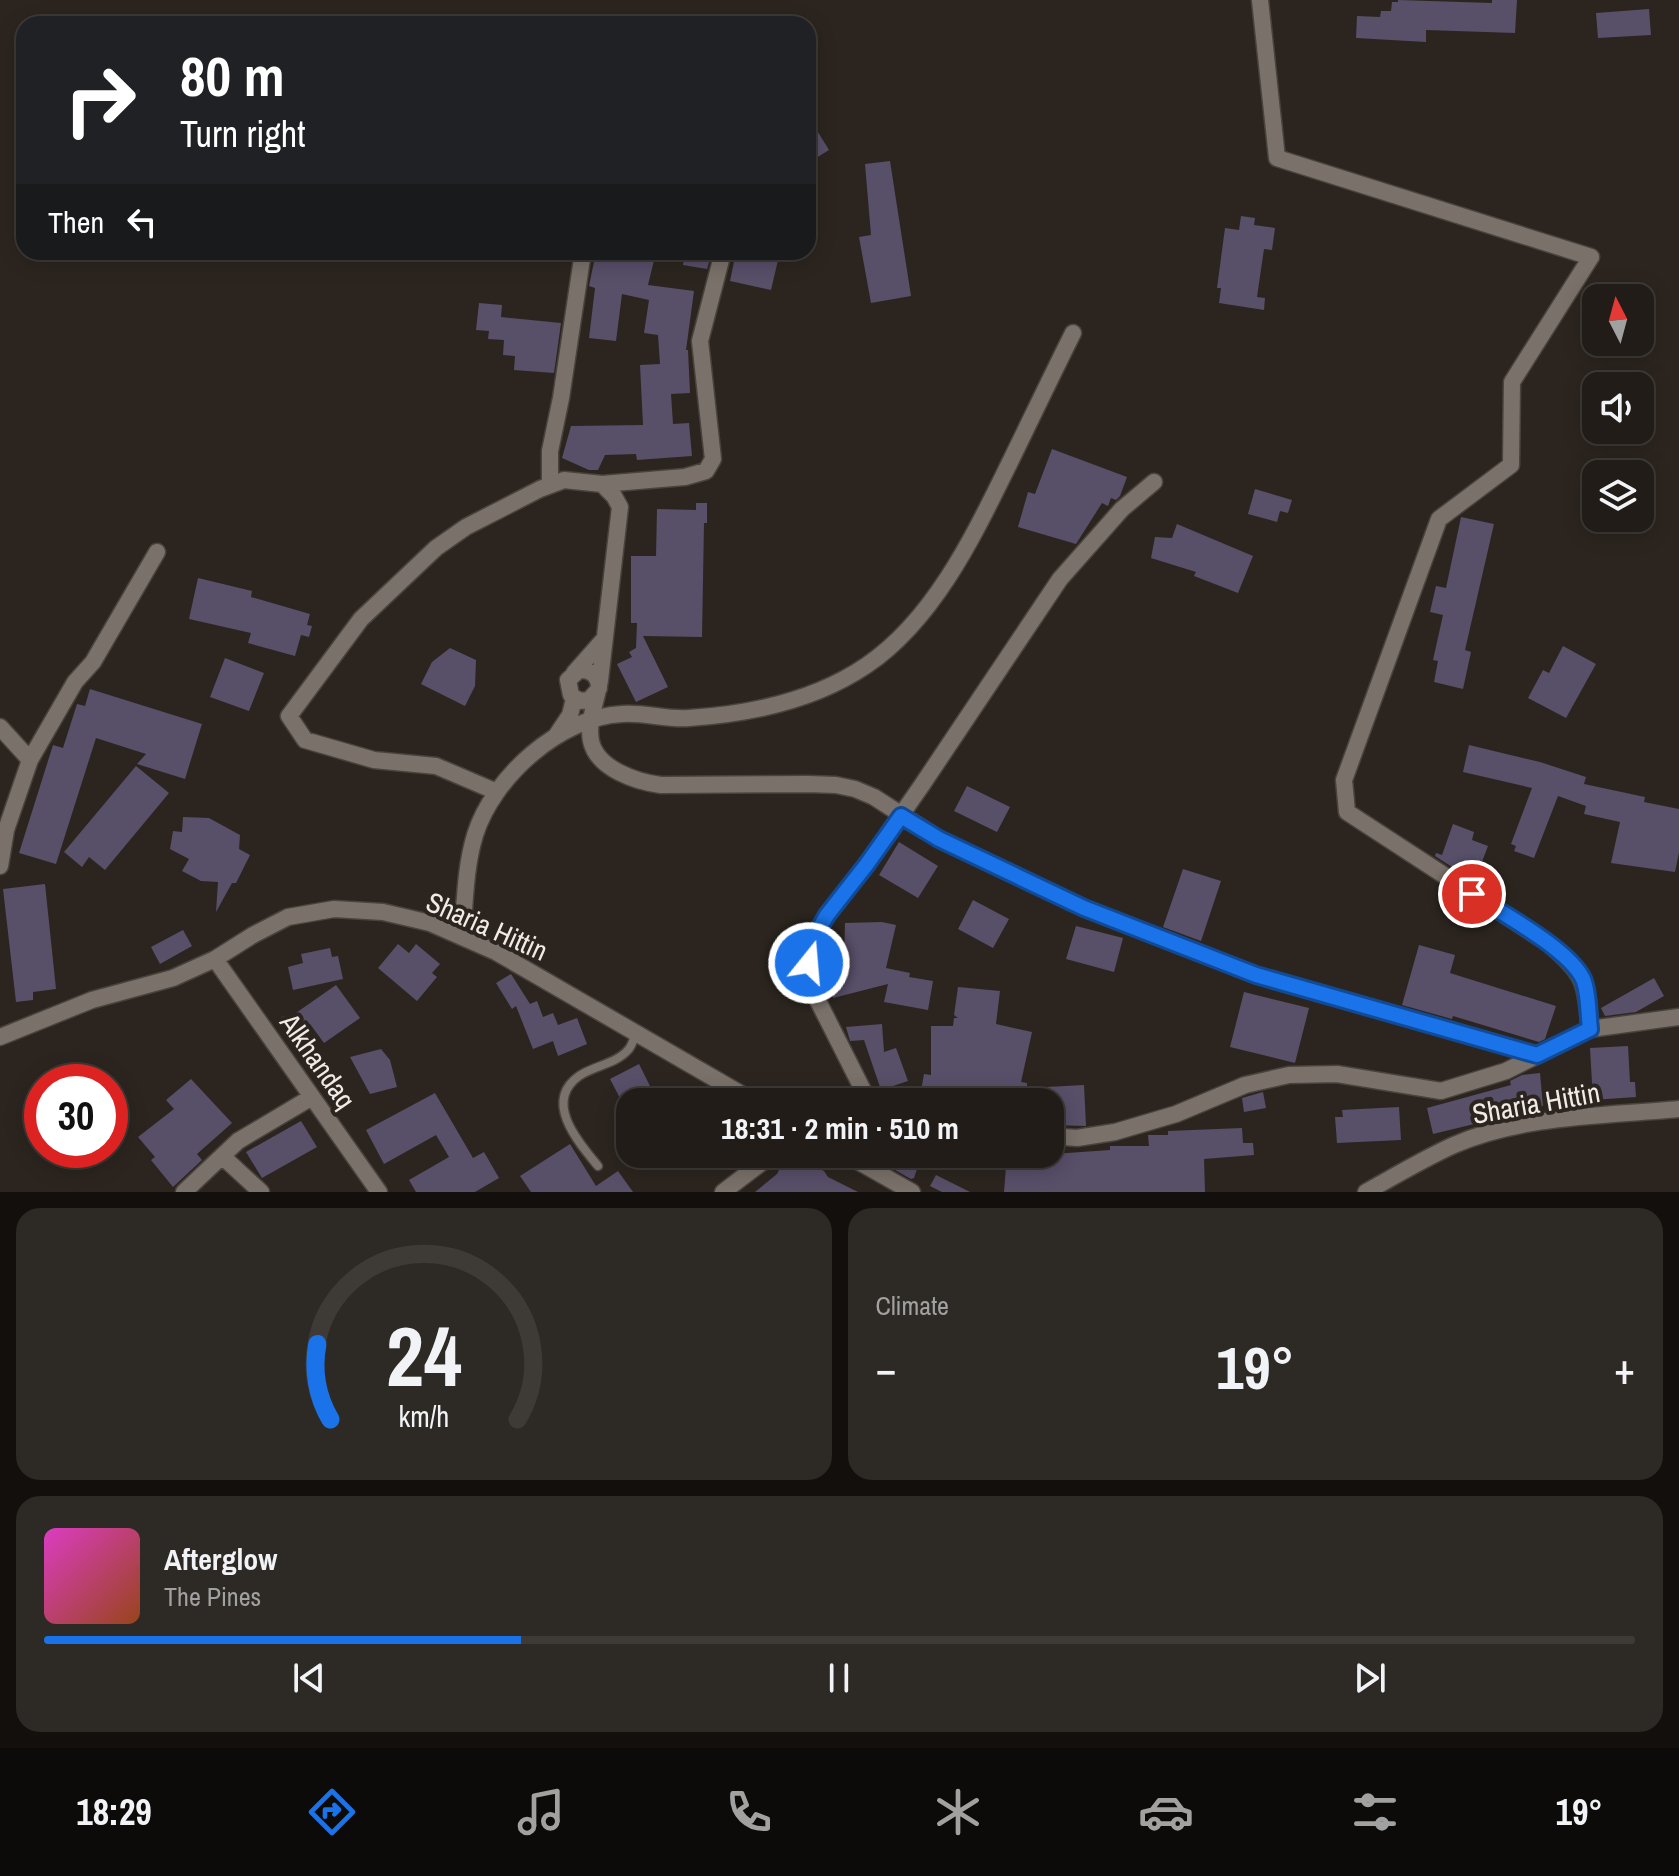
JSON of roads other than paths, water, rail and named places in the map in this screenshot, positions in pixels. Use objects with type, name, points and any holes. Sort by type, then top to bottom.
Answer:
[{"type":"street","points":[[1260,0],[1277,158],[1591,257],[1512,382],[1511,465],[1439,519],[1344,780],[1347,812],[1548,943],[1573,966],[1583,979],[1590,1029]]},
{"type":"street","points":[[550,485],[550,451],[582,260]]},
{"type":"street","points":[[497,792],[436,766],[374,760],[305,740],[289,716],[361,619],[436,548],[466,527],[564,480],[602,484],[700,475],[712,465],[711,428],[700,341],[721,260]]},
{"type":"street","points":[[462,937],[468,868],[475,834],[497,792],[534,753],[555,738],[591,721],[621,714],[686,718],[751,711],[782,703],[853,673],[896,643],[919,616],[972,540],[1073,333]]},
{"type":"street","points":[[648,480],[624,494],[620,507],[599,688],[591,721],[591,743],[619,773],[641,783],[836,785],[855,789],[874,797],[939,839],[1084,908],[1256,975],[1537,1055]]},
{"type":"street","points":[[862,1088],[813,991],[809,963],[811,943],[827,915],[901,816],[1060,579],[1122,509],[1154,482]]},
{"type":"street","points":[[602,484],[620,507]]},
{"type":"street","points":[[0,866],[6,830],[30,760],[75,682],[93,662],[157,552]]},
{"type":"street","points":[[591,721],[579,711],[567,686],[574,673],[605,638]]},
{"type":"street","points":[[574,673],[589,671],[597,678],[603,701],[609,709],[621,714]]},
{"type":"street","points":[[574,699],[589,700],[599,688]]},
{"type":"street","points":[[555,738],[570,715],[574,699]]},
{"type":"street","points":[[0,727],[30,760]]},
{"type":"street","name":"Sharia Hittin","points":[[0,1037],[92,1000],[173,978],[215,959],[288,917],[324,910],[383,912],[430,923],[496,952],[731,1088]]},
{"type":"street","name":"Alkhandaq","points":[[215,959],[379,1192]]},
{"type":"street","points":[[1064,1137],[1115,1132],[1176,1114],[1245,1085],[1289,1075],[1337,1074],[1441,1091],[1506,1071],[1590,1029],[1679,1017]]},
{"type":"street","points":[[184,1192],[238,1141],[312,1097]]},
{"type":"street","name":"Sharia Hittin","points":[[1366,1192],[1455,1144],[1504,1130],[1555,1120],[1679,1109]]},
{"type":"street","points":[[222,1156],[261,1192]]},
{"type":"street","points":[[723,1192],[755,1168]]},
{"type":"street","points":[[870,1168],[912,1192]]},
{"type":"lane","points":[[598,1166],[570,1132],[564,1112],[565,1094],[576,1077],[628,1051],[636,1033]]}]
